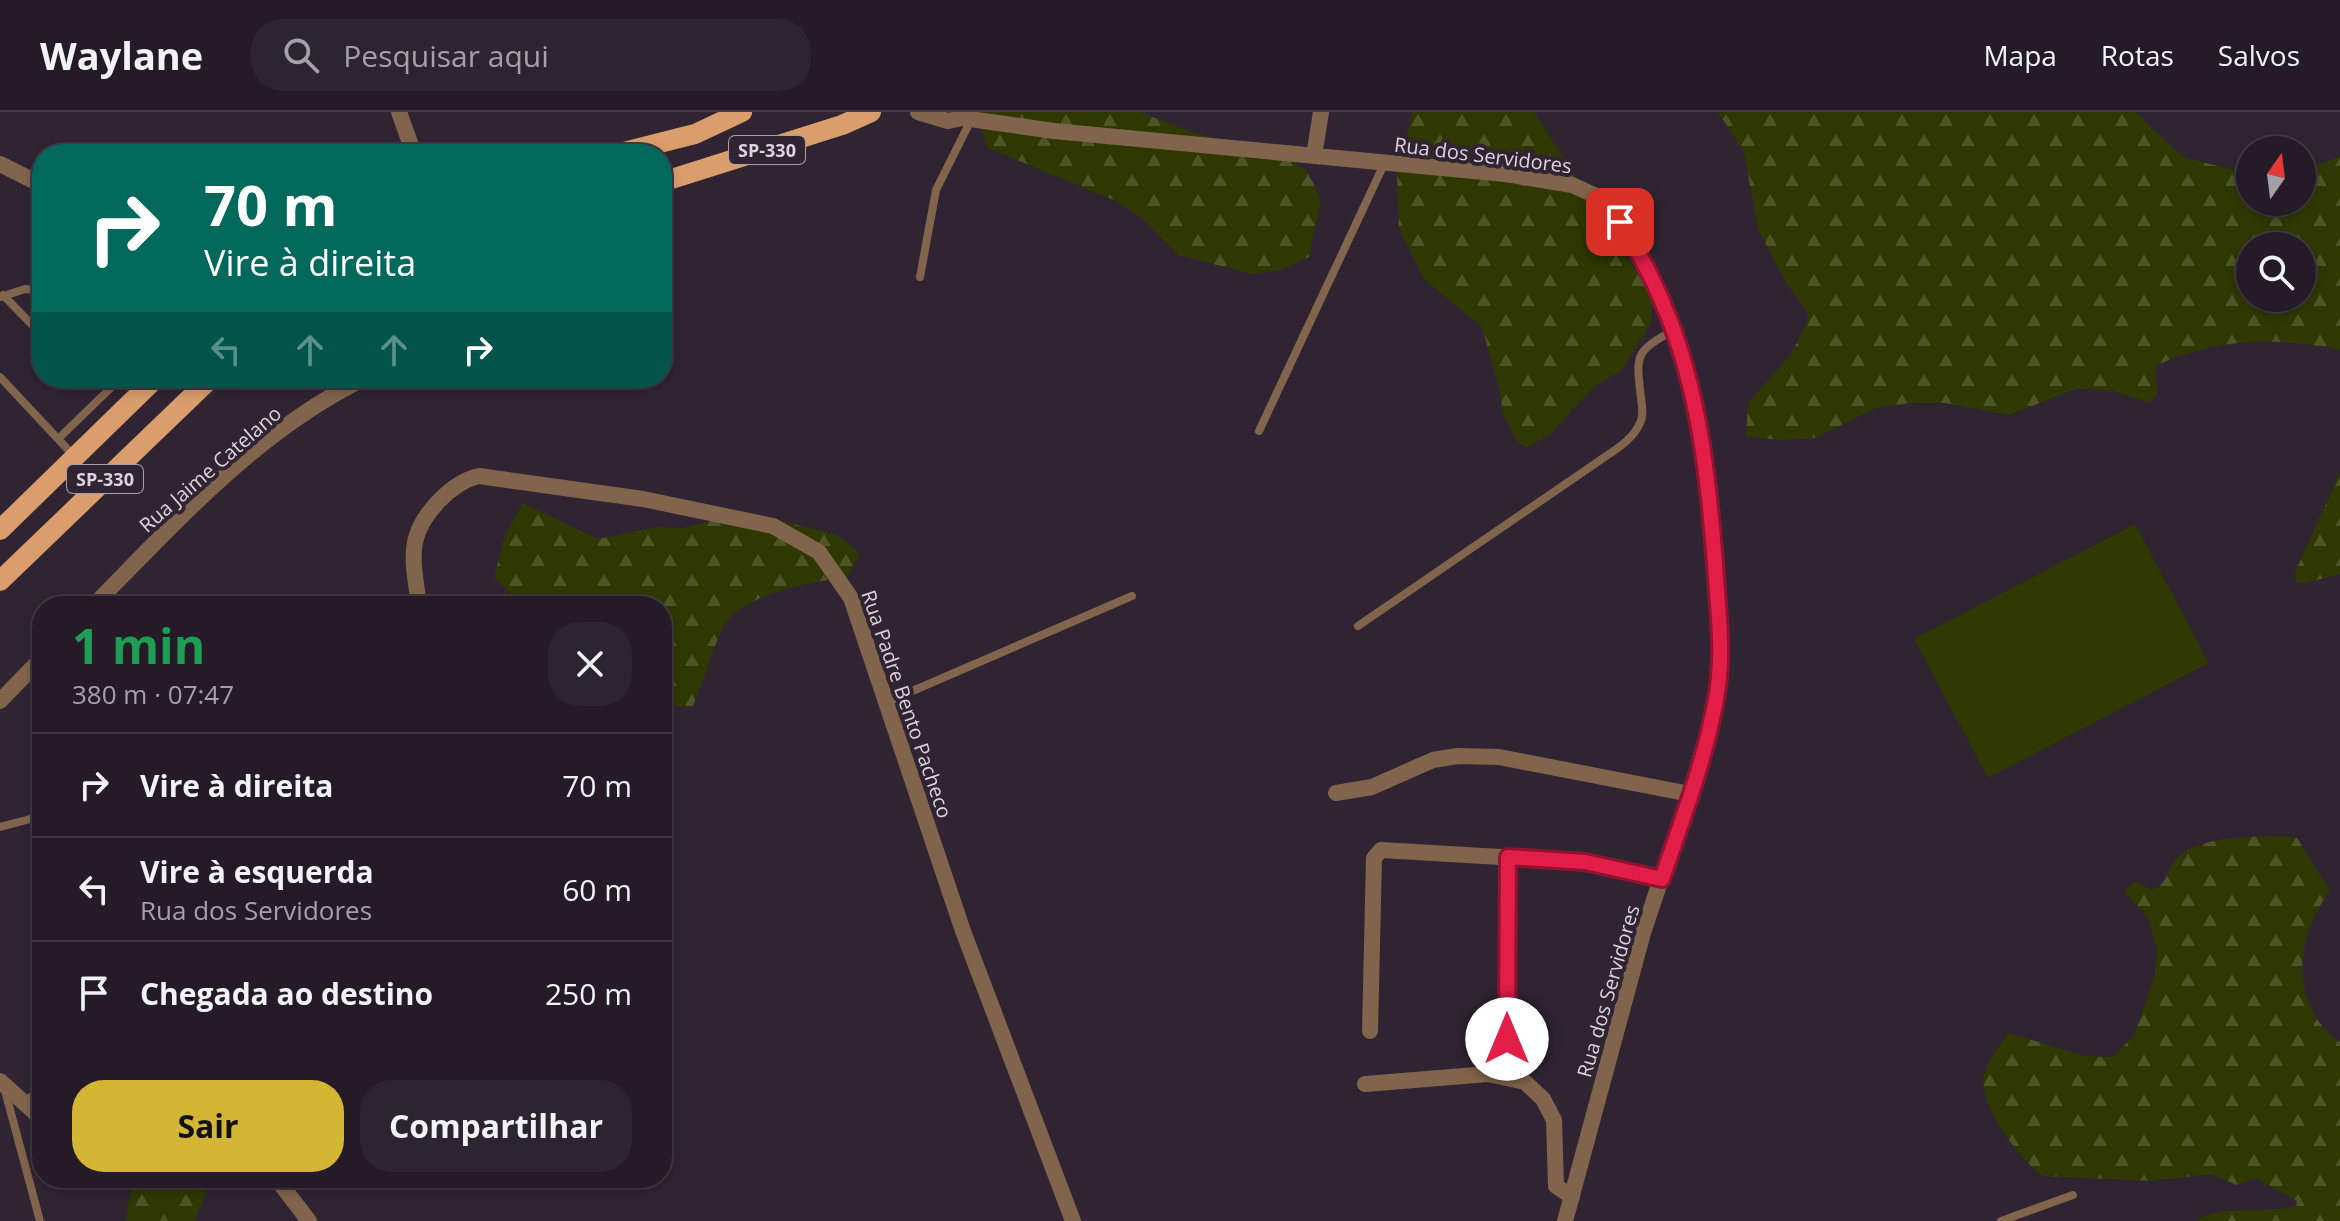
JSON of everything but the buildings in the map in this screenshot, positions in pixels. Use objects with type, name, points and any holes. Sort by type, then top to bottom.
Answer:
[{"type":"main road","name":"SP-330","points":[[656,144],[695,134],[742,112]]},
{"type":"main road","name":"SP-330","points":[[672,179],[842,125],[871,112]]},
{"type":"main road","name":"SP-330","points":[[0,530],[145,388]]},
{"type":"main road","name":"SP-330","points":[[0,581],[201,388]]},
{"type":"street","points":[[399,112],[410,144]]},
{"type":"street","name":"Rua dos Servidores","points":[[918,112],[948,121],[964,117],[1505,174],[1587,189],[1611,208],[1629,236],[1675,330],[1695,400],[1704,450],[1721,640],[1716,704],[1662,879],[1565,1221]]},
{"type":"street","points":[[1314,156],[1321,112]]},
{"type":"street","points":[[0,164],[32,180]]},
{"type":"street","name":"Rua Jaime Catelano","points":[[103,596],[192,506],[271,436],[345,388]]},
{"type":"street","name":"Rua Padre Bento Pacheco","points":[[418,596],[415,542],[436,505],[465,479],[502,478],[643,499],[773,526],[819,552],[851,598],[963,931],[1073,1221]]},
{"type":"street","points":[[0,701],[32,668]]},
{"type":"street","points":[[1336,793],[1372,787],[1433,760],[1458,756],[1499,757],[1690,794]]},
{"type":"street","points":[[1370,1031],[1374,858],[1381,850],[1585,862],[1662,879]]},
{"type":"street","points":[[1507,1039],[1508,857]]},
{"type":"street","points":[[1365,1084],[1488,1074],[1525,1082],[1543,1099],[1554,1120],[1556,1186],[1572,1197]]},
{"type":"street","points":[[1,1082],[32,1111]]},
{"type":"street","points":[[284,1188],[309,1221]]},
{"type":"lane","points":[[920,277],[936,190],[964,117]]},
{"type":"lane","points":[[1259,431],[1385,162]]},
{"type":"lane","points":[[2,296],[32,292]]},
{"type":"lane","points":[[2,296],[32,325]]},
{"type":"lane","points":[[1358,626],[1599,461],[1632,434],[1641,422],[1636,365],[1641,351],[1675,330]]},
{"type":"lane","points":[[0,377],[75,457]]},
{"type":"lane","points":[[58,439],[111,388]]},
{"type":"lane","points":[[887,702],[1132,596]]},
{"type":"lane","points":[[0,827],[32,819]]},
{"type":"lane","points":[[1,1082],[40,1221]]},
{"type":"lane","points":[[20,1102],[32,1096]]},
{"type":"lane","points":[[2001,1221],[2073,1195]]},
{"type":"green space","points":[[963,112],[1139,112],[1195,133],[1283,156],[1307,171],[1321,199],[1309,257],[1281,270],[1252,274],[1178,255],[1144,220],[1116,201],[988,148],[979,124]]},
{"type":"green space","points":[[1413,112],[1534,112],[1652,296],[1651,323],[1621,371],[1595,386],[1549,435],[1526,448],[1518,442],[1503,415],[1499,387],[1482,327],[1425,280],[1399,229],[1397,173]]},
{"type":"green space","points":[[1718,112],[2135,112],[2183,157],[2236,170],[2236,216],[2316,216],[2316,166],[2340,156],[2340,350],[2293,343],[2246,342],[2200,350],[2155,366],[2157,395],[2149,403],[2114,391],[2078,388],[2009,415],[1945,403],[1912,403],[1878,407],[1814,438],[1780,440],[1746,436],[1748,403],[1791,354],[1807,323],[1808,313],[1787,284],[1758,229],[1744,152]]},
{"type":"green space","points":[[2340,473],[2340,574],[2305,583],[2296,582],[2295,572]]},
{"type":"green space","points":[[523,503],[598,539],[657,527],[684,528],[714,520],[770,518],[837,535],[860,553],[848,577],[780,591],[746,605],[733,615],[719,636],[692,707],[672,706],[672,596],[513,596],[494,578],[505,536]]},
{"type":"green space","points":[[2135,524],[2209,663],[1988,778],[1914,639]]},
{"type":"green space","points":[[2229,838],[2297,838],[2330,891],[2309,929],[2302,970],[2312,1010],[2323,1027],[2340,1042],[2340,1221],[2196,1221],[2228,1211],[2296,1206],[2297,1201],[2255,1178],[2237,1185],[2210,1174],[2151,1181],[2043,1176],[2013,1145],[1987,1101],[1984,1076],[1998,1048],[2009,1033],[2084,1056],[2112,1057],[2134,1036],[2155,975],[2157,948],[2148,918],[2124,891],[2137,881],[2153,889],[2159,887],[2179,856],[2202,844]]},
{"type":"green space","points":[[131,1188],[208,1188],[195,1221],[126,1221]]},
{"type":"route","points":[[1507,1039],[1508,857],[1585,862],[1662,879],[1716,704],[1721,640],[1710,500],[1695,400],[1675,330],[1620,222]]}]
